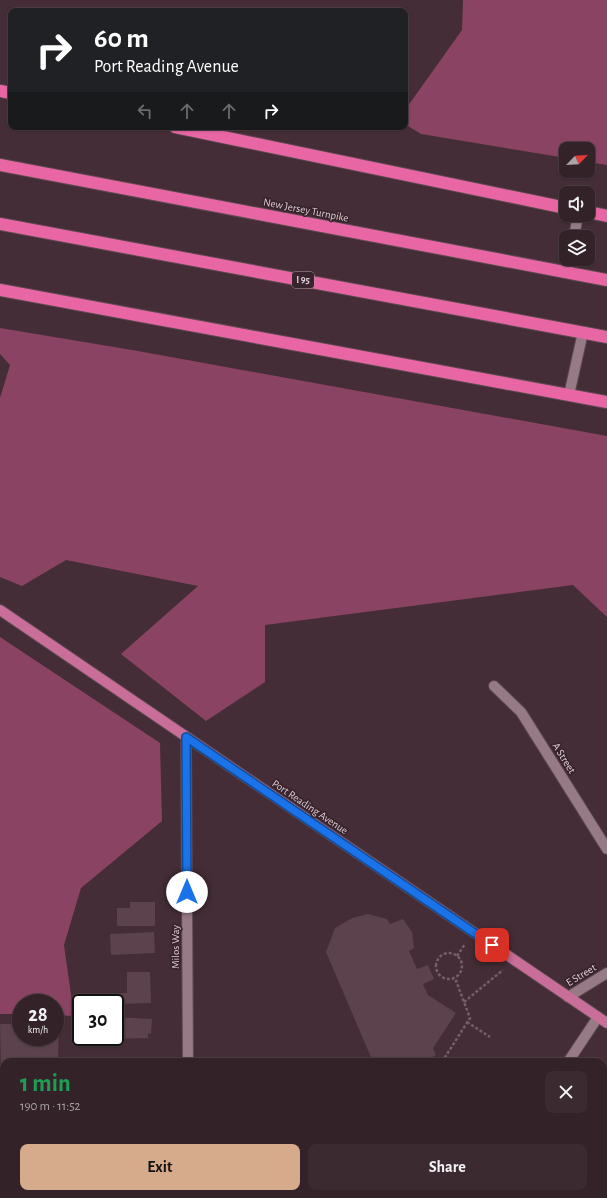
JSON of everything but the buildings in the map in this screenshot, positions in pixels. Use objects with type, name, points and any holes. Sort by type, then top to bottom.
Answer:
[{"type":"highway","points":[[189,130],[559,207]]},
{"type":"highway","name":"New Jersey Turnpike","points":[[0,165],[607,280]]},
{"type":"highway","points":[[595,213],[607,216]]},
{"type":"highway","name":"I 95","points":[[0,224],[607,337]]},
{"type":"highway","points":[[0,290],[607,402]]},
{"type":"main road","name":"Port Reading Avenue","points":[[0,610],[607,1023]]},
{"type":"street","points":[[567,273],[568,266]]},
{"type":"street","points":[[569,395],[583,332]]},
{"type":"street","name":"A Street","points":[[494,686],[521,712],[607,849]]},
{"type":"street","name":"Milos Way","points":[[186,737],[188,1058]]},
{"type":"street","name":"E Street","points":[[568,997],[607,973]]},
{"type":"street","points":[[571,1058],[598,1017]]},
{"type":"path","points":[[457,956],[465,944]]},
{"type":"path","points":[[452,953],[457,956],[462,964],[459,974],[455,978],[451,979],[443,977],[437,971],[436,966],[441,956],[452,953]]},
{"type":"path","points":[[464,1002],[503,970]]},
{"type":"path","points":[[444,1058],[470,1018],[455,978]]},
{"type":"path","points":[[467,1022],[490,1037]]},
{"type":"shaded area","points":[[463,0],[607,0],[607,165],[595,163],[595,142],[559,142],[559,157],[421,134],[408,126],[408,106],[462,30]]},
{"type":"shaded area","points":[[0,328],[138,351],[607,436],[607,617],[573,585],[265,625],[265,682],[206,721],[121,654],[198,586],[66,560],[22,586],[0,577],[0,398],[10,365],[0,354]]},
{"type":"shaded area","points":[[0,637],[160,743],[162,821],[81,888],[64,945],[72,1002],[72,1016],[64,1015],[64,994],[12,994],[12,1014],[0,1014]]},
{"type":"route","points":[[187,892],[186,737],[492,945]]}]
